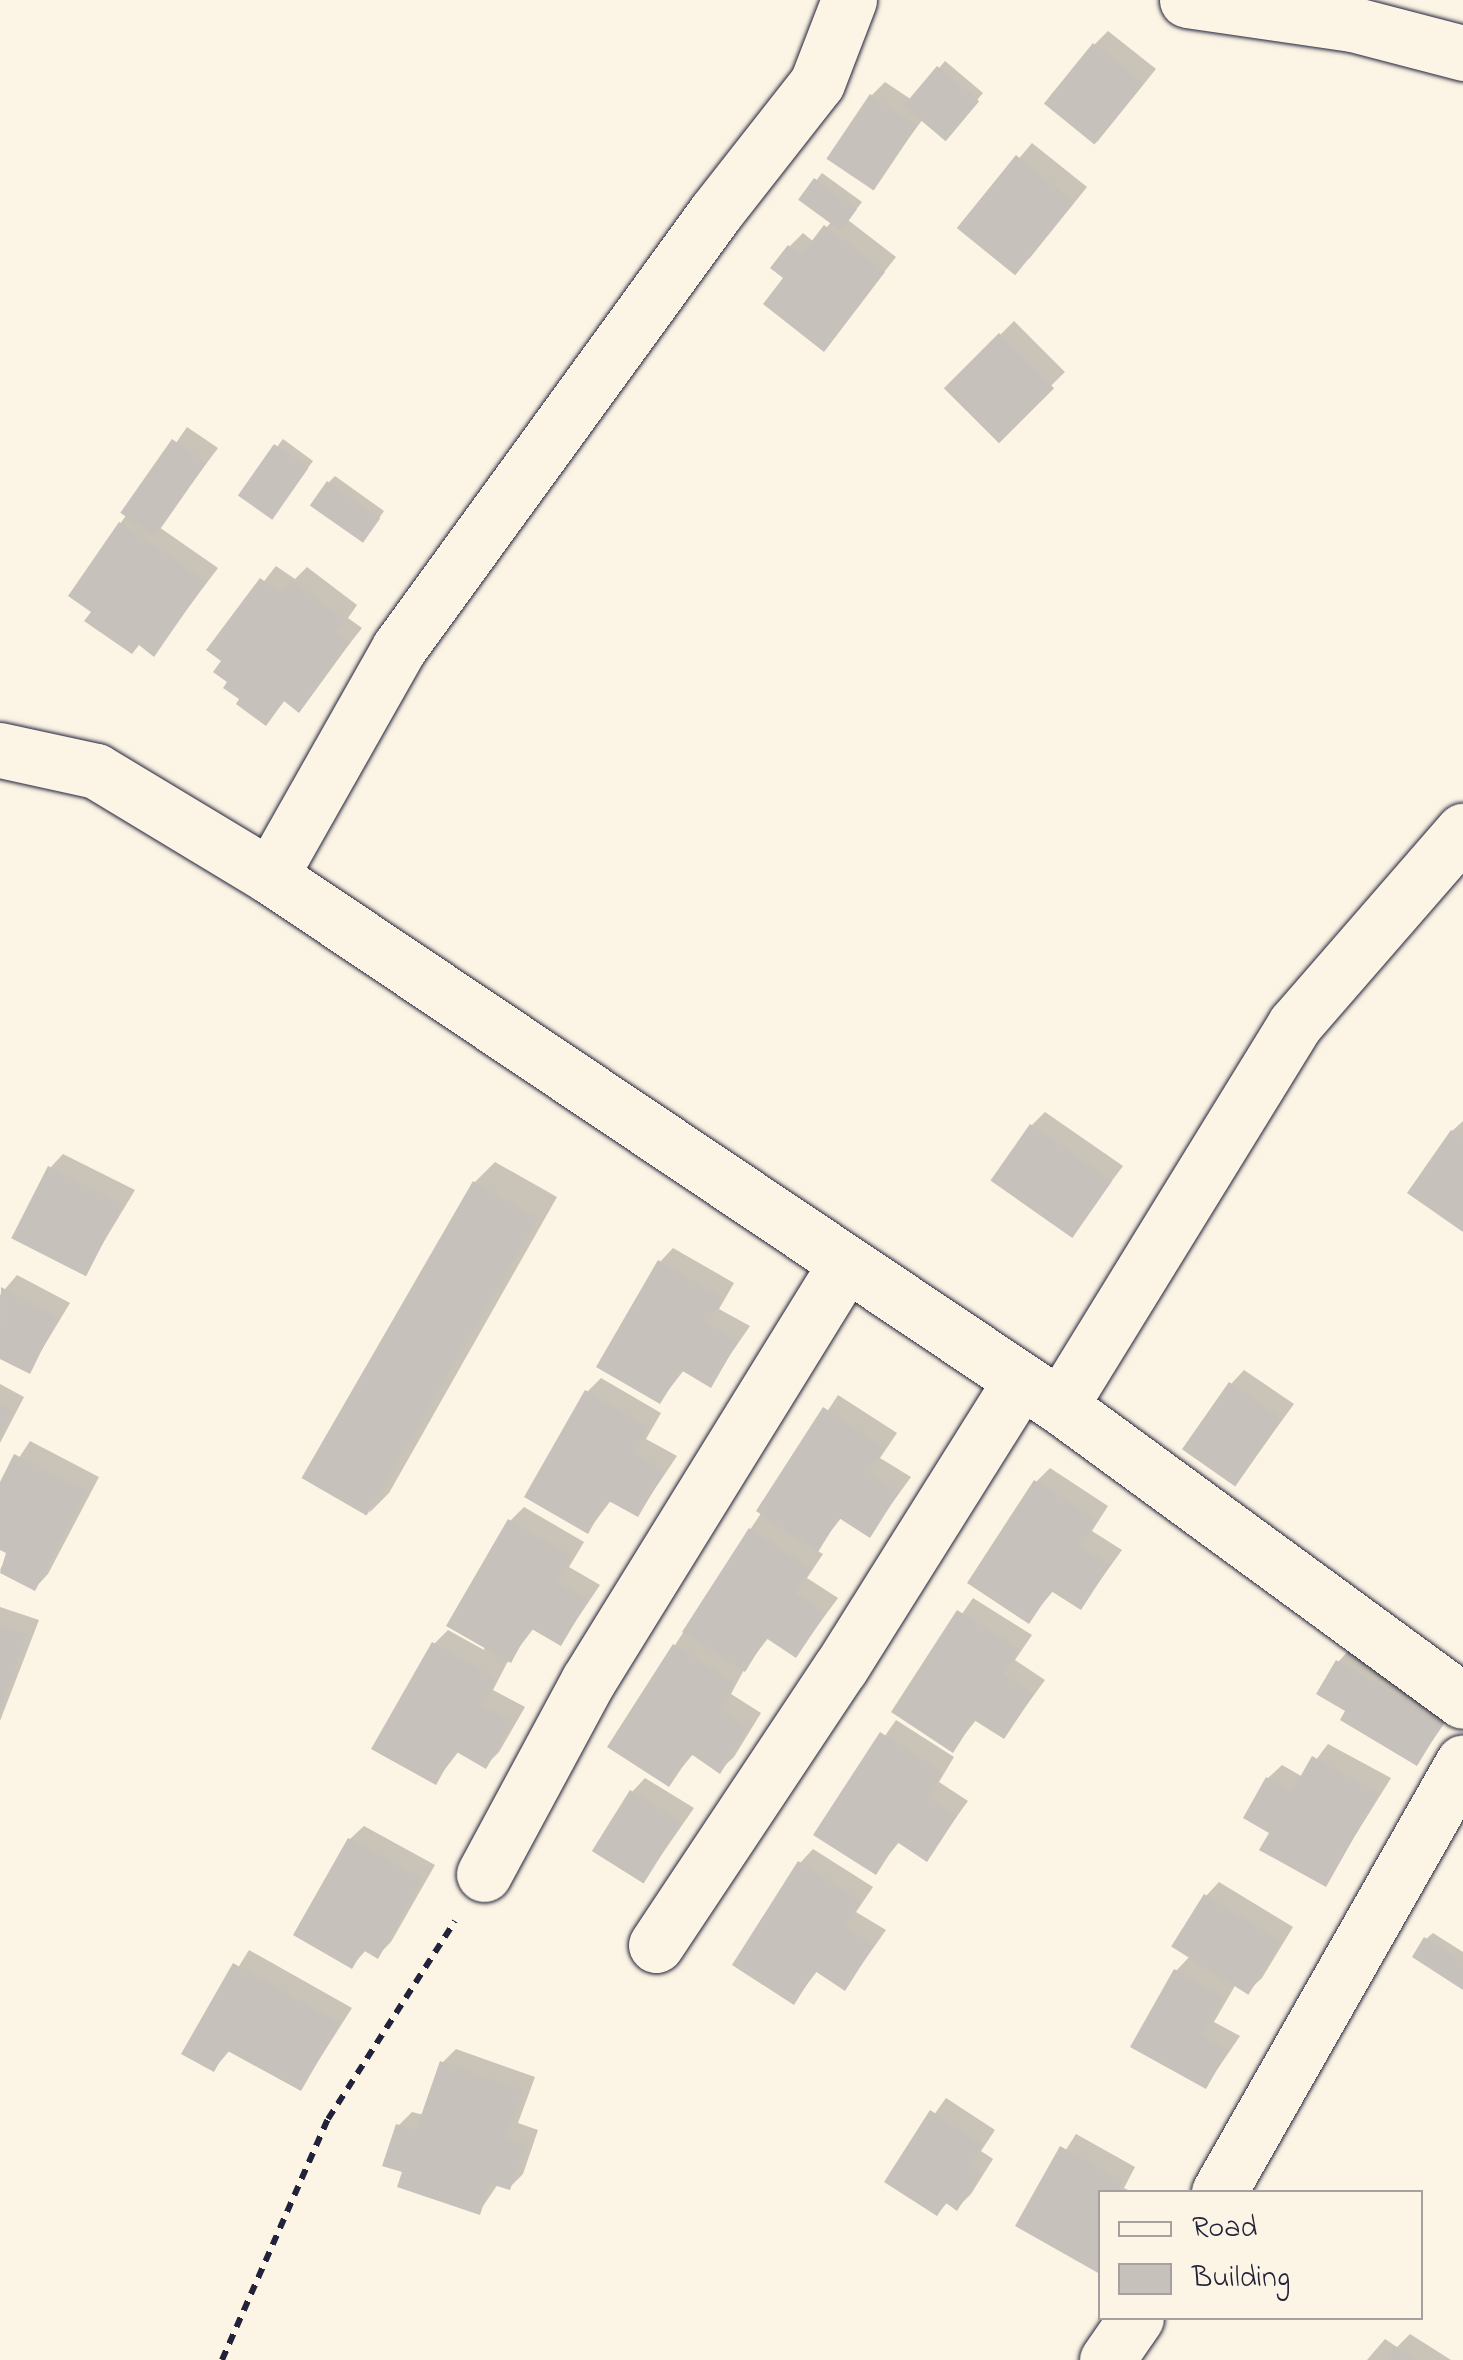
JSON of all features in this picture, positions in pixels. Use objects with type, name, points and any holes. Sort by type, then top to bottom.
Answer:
[{"type":"street","points":[[270,876],[399,648],[817,83],[850,0]]},
{"type":"street","points":[[1187,0],[1452,34]]},
{"type":"street","points":[[0,750],[96,772],[270,876],[844,1267],[1040,1395],[1463,1701]]},
{"type":"street","points":[[656,1945],[842,1668],[1040,1395],[1295,1024],[1463,831]]},
{"type":"street","points":[[484,1874],[588,1681],[844,1267]]},
{"type":"street","points":[[1220,2190],[1463,1762]]},
{"type":"street","points":[[1108,2360],[1135,2320]]},
{"type":"path","points":[[222,2360],[328,2118],[484,1874]]},
{"type":"building","points":[[1093,43],[1144,84],[1094,145],[1044,104]]},
{"type":"building","points":[[937,66],[979,101],[946,141],[904,106]]},
{"type":"building","points":[[870,94],[917,126],[874,191],[826,159]]},
{"type":"building","points":[[1016,155],[1074,202],[1015,275],[957,228]]},
{"type":"building","points":[[814,178],[857,209],[841,231],[798,200]]},
{"type":"building","points":[[824,225],[885,272],[824,352],[763,304],[783,278],[770,268],[788,245],[801,255]]},
{"type":"building","points":[[999,333],[1054,388],[999,443],[944,388]]},
{"type":"building","points":[[172,439],[206,463],[155,537],[120,513]]},
{"type":"building","points":[[274,444],[308,468],[272,520],[238,496]]},
{"type":"building","points":[[327,481],[380,518],[363,543],[310,506]]},
{"type":"building","points":[[119,522],[206,582],[154,657],[139,645],[132,654],[84,621],[91,612],[68,596]]},
{"type":"building","points":[[260,578],[281,593],[291,579],[345,620],[336,633],[350,643],[299,713],[284,701],[266,726],[236,704],[239,699],[223,688],[227,682],[213,672],[221,661],[206,650]]},
{"type":"building","points":[[1030,1124],[1112,1181],[1072,1238],[990,1181]]},
{"type":"building","points":[[1451,1130],[1463,1138],[1463,1232],[1407,1193]]},
{"type":"building","points":[[48,1166],[123,1204],[86,1276],[11,1238]]},
{"type":"building","points":[[473,1181],[538,1218],[366,1516],[302,1478]]},
{"type":"building","points":[[658,1260],[722,1298],[707,1323],[738,1341],[711,1388],[681,1370],[660,1404],[596,1367]]},
{"type":"building","points":[[1,1287],[58,1317],[30,1374],[0,1359]]},
{"type":"building","points":[[1229,1382],[1282,1419],[1235,1486],[1182,1449]]},
{"type":"building","points":[[585,1390],[649,1428],[634,1453],[665,1471],[638,1517],[607,1500],[588,1534],[524,1497]]},
{"type":"building","points":[[0,1405],[12,1411],[0,1434]]},
{"type":"building","points":[[823,1407],[885,1448],[868,1473],[899,1492],[870,1538],[839,1518],[818,1552],[756,1511]]},
{"type":"building","points":[[14,1454],[87,1491],[35,1591],[0,1573],[6,1553],[0,1550],[0,1482]]},
{"type":"building","points":[[1034,1480],[1096,1520],[1080,1546],[1110,1565],[1081,1610],[1051,1591],[1029,1624],[967,1583]]},
{"type":"building","points":[[508,1519],[572,1556],[557,1582],[588,1600],[561,1646],[530,1628],[511,1663],[446,1626]]},
{"type":"building","points":[[749,1528],[811,1569],[795,1593],[826,1613],[796,1658],[766,1638],[745,1672],[682,1632]]},
{"type":"building","points":[[957,1610],[1020,1649],[1003,1674],[1034,1694],[1004,1739],[974,1720],[953,1753],[891,1712]]},
{"type":"building","points":[[0,1625],[27,1634],[1,1709],[0,1709]]},
{"type":"building","points":[[432,1642],[497,1679],[482,1705],[513,1722],[486,1769],[455,1751],[436,1785],[371,1749]]},
{"type":"building","points":[[673,1644],[735,1683],[719,1709],[749,1728],[720,1774],[691,1754],[669,1787],[607,1747]]},
{"type":"building","points":[[1336,1660],[1443,1723],[1417,1766],[1340,1720],[1345,1711],[1316,1694]]},
{"type":"building","points":[[880,1732],[942,1772],[927,1797],[957,1816],[927,1862],[897,1842],[876,1875],[813,1835]]},
{"type":"building","points":[[1312,1756],[1379,1793],[1326,1887],[1259,1850],[1269,1833],[1243,1818],[1266,1777],[1292,1791]]},
{"type":"building","points":[[630,1790],[682,1822],[644,1883],[592,1851]]},
{"type":"building","points":[[348,1838],[423,1879],[378,1959],[363,1950],[352,1969],[293,1935]]},
{"type":"building","points":[[798,1861],[861,1901],[844,1926],[874,1945],[845,1991],[815,1971],[794,2005],[732,1965]]},
{"type":"building","points":[[1204,1894],[1281,1942],[1248,1995],[1171,1947]]},
{"type":"building","points":[[1424,1937],[1463,1962],[1463,1990],[1412,1957]]},
{"type":"building","points":[[233,1963],[340,2023],[301,2091],[226,2050],[214,2072],[181,2054]]},
{"type":"building","points":[[1174,1969],[1224,1998],[1202,2036],[1228,2050],[1206,2089],[1130,2047]]},
{"type":"building","points":[[440,2061],[523,2090],[506,2137],[526,2144],[510,2190],[490,2184],[480,2215],[397,2187],[402,2172],[382,2166],[396,2124],[416,2130]]},
{"type":"building","points":[[930,2110],[983,2145],[969,2166],[981,2173],[957,2211],[946,2203],[937,2216],[884,2182]]},
{"type":"building","points":[[1060,2146],[1123,2181],[1118,2190],[1098,2190],[1098,2273],[1015,2226]]},
{"type":"building","points":[[1394,2347],[1416,2360],[1386,2360]]}]
